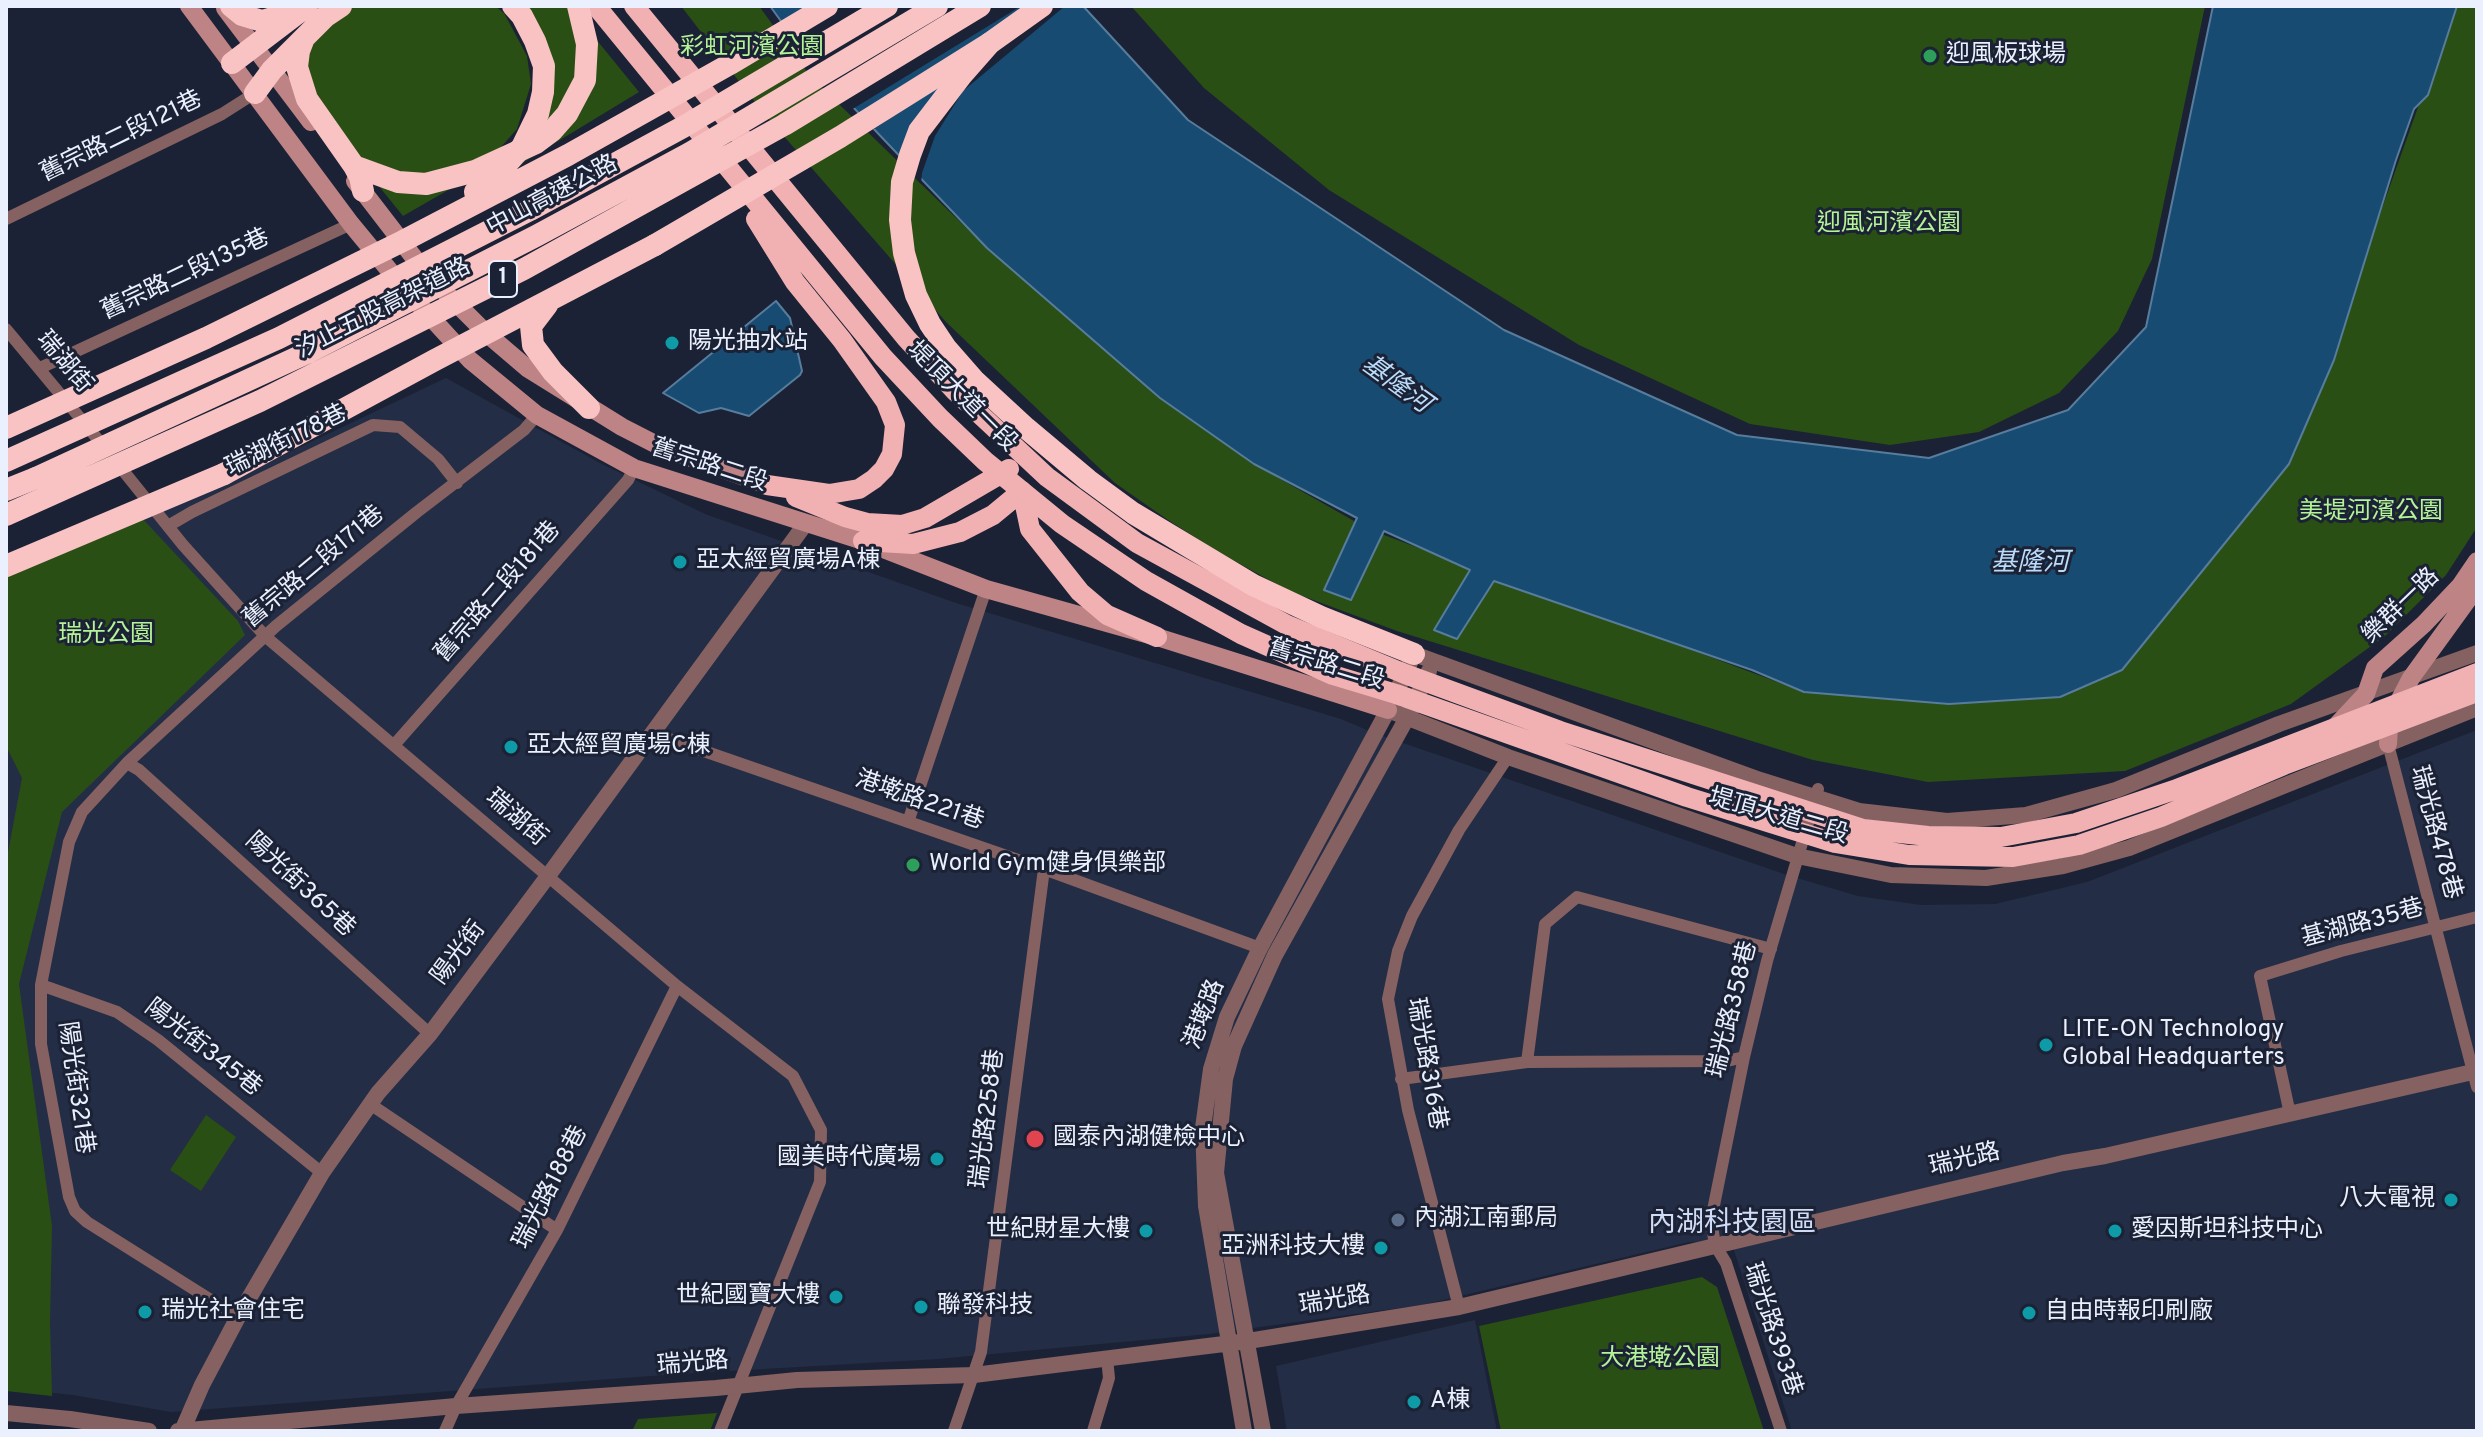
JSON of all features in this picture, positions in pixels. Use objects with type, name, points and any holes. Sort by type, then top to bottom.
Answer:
[{"type":"highway","points":[[231,6],[242,15],[262,21],[306,6]]},
{"type":"highway","points":[[232,63],[306,6]]},
{"type":"highway","points":[[255,93],[272,70],[326,16],[341,6]]},
{"type":"highway","points":[[403,241],[498,174],[522,147],[538,114],[544,66],[535,41],[513,6]]},
{"type":"highway","points":[[354,166],[398,182],[426,184],[475,171],[536,143],[567,114],[585,80],[587,44],[578,6]]},
{"type":"highway","name":"堤頂大道一段","points":[[596,6],[883,357],[940,418],[1001,474],[1107,556],[1205,615],[1276,651],[1402,705]]},
{"type":"highway","name":"堤頂大道一段","points":[[634,6],[906,338],[955,391],[1026,459],[1137,543],[1287,625],[1419,668]]},
{"type":"highway","points":[[6,428],[206,338],[403,241],[568,155],[827,6]]},
{"type":"highway","name":"中山高速公路","points":[[6,461],[279,338],[530,210],[683,127],[887,6]]},
{"type":"highway","name":"中山高速公路","points":[[6,490],[198,405],[413,300],[690,153],[937,6]]},
{"type":"highway","name":"汐止五股高架道路","points":[[6,515],[260,401],[537,262],[771,132],[980,6]]},
{"type":"highway","points":[[6,566],[224,474],[655,245],[827,144],[990,43],[1042,6]]},
{"type":"highway","points":[[304,38],[297,67],[307,99],[354,166],[363,191]]},
{"type":"highway","points":[[990,43],[936,105],[919,131],[902,182],[900,220],[904,253],[916,295],[946,348],[974,380],[1057,454],[1133,513],[1262,590],[1419,668]]},
{"type":"highway","points":[[714,151],[795,282],[842,340],[886,402],[895,425],[892,454],[884,469],[859,489],[829,494],[767,485]]},
{"type":"highway","points":[[560,294],[536,316],[530,335],[540,358],[589,408]]},
{"type":"highway","points":[[767,485],[845,517],[867,523],[902,525],[925,518],[1026,459]]},
{"type":"highway","points":[[863,541],[913,544],[960,532],[993,515],[1022,491],[1030,529],[1080,592],[1107,615],[1157,637]]},
{"type":"highway","name":"堤頂大道二段","points":[[1419,668],[1560,731],[1815,800],[1863,829],[1928,836],[2001,837],[2076,823],[2174,790],[2477,673]]},
{"type":"highway","name":"堤頂大道二段","points":[[1402,705],[1835,843],[1909,855],[2013,857],[2079,845],[2161,817],[2284,765],[2389,736],[2477,692]]},
{"type":"main road","name":"舊宗路二段","points":[[189,6],[351,224],[458,348],[537,415],[634,468],[863,541],[986,589],[1402,705]]},
{"type":"main road","name":"舊宗路二段","points":[[224,6],[425,272],[486,333],[527,368],[589,408],[663,448],[767,485]]},
{"type":"main road","name":"樂群一路","points":[[2336,726],[2366,694],[2375,668],[2424,624],[2460,586],[2477,561]]},
{"type":"main road","name":"樂群一路","points":[[2389,736],[2398,703],[2411,678],[2477,587]]},
{"type":"street","name":"舊宗路二段121巷","points":[[6,219],[222,114],[255,93]]},
{"type":"street","name":"舊宗路二段135巷","points":[[40,368],[351,224]]},
{"type":"street","name":"瑞湖街","points":[[6,329],[168,526],[266,637],[677,986],[793,1076],[821,1130],[820,1182],[720,1431]]},
{"type":"street","name":"舊宗路二段171巷","points":[[133,767],[266,637],[417,512],[524,430],[537,415]]},
{"type":"street","name":"瑞湖街178巷","points":[[168,526],[373,425],[400,427],[438,459],[457,483]]},
{"type":"street","name":"舊宗路二段181巷","points":[[395,744],[628,480],[634,468]]},
{"type":"street","name":"陽光街","points":[[181,1431],[238,1317],[322,1173],[370,1104],[430,1034],[548,876],[806,523]]},
{"type":"street","points":[[908,822],[986,589]]},
{"type":"street","name":"堤頂大道二段","points":[[1815,800],[1859,811],[1947,821],[2026,815],[2116,790],[2279,724],[2477,653]]},
{"type":"street","name":"港墘路","points":[[1244,1431],[1239,1342],[1216,1173],[1228,1068],[1234,1046],[1275,955],[1419,668]]},
{"type":"street","name":"港墘路","points":[[1263,1431],[1206,1206],[1203,1128],[1211,1069],[1227,1017],[1260,948],[1402,705]]},
{"type":"street","name":"堤頂大道二段","points":[[1402,705],[1508,757],[1797,856],[1891,875],[1986,878],[2063,866],[2129,848],[2389,736],[2477,708]]},
{"type":"street","name":"港墘路221巷","points":[[652,733],[1044,869],[1260,948]]},
{"type":"street","name":"瑞光路478巷","points":[[2389,736],[2476,1077]]},
{"type":"street","name":"瑞光路316巷","points":[[1459,1307],[1401,1079],[1388,999],[1398,951],[1412,916],[1459,830],[1508,757]]},
{"type":"street","name":"陽光街321巷","points":[[133,767],[82,812],[69,842],[41,985],[41,1044],[69,1197],[75,1211],[87,1222],[238,1317]]},
{"type":"street","name":"陽光街365巷","points":[[133,767],[430,1034]]},
{"type":"street","name":"瑞光路358巷","points":[[1715,1245],[1711,1220],[1744,1057],[1771,949],[1815,800]]},
{"type":"street","name":"瑞光路258巷","points":[[954,1431],[974,1375],[983,1336],[1044,869]]},
{"type":"street","points":[[1527,1062],[1545,924],[1577,897],[1771,949]]},
{"type":"street","name":"基湖路35巷","points":[[2290,1114],[2260,976],[2341,951],[2477,917]]},
{"type":"street","name":"陽光街345巷","points":[[41,985],[117,1012],[158,1040],[322,1173]]},
{"type":"street","name":"瑞光路188巷","points":[[445,1431],[456,1406],[557,1230],[677,986]]},
{"type":"street","points":[[1401,1079],[1527,1062],[1727,1061],[1744,1057]]},
{"type":"street","name":"瑞光路","points":[[181,1431],[797,1380],[974,1375],[1239,1342],[1459,1307],[2063,1163],[2476,1077]]},
{"type":"street","points":[[370,1104],[557,1230]]},
{"type":"street","name":"瑞光路393巷","points":[[1715,1245],[1726,1263],[1781,1431]]},
{"type":"street","points":[[1093,1431],[1109,1378],[1107,1358]]},
{"type":"street","points":[[6,1413],[68,1425],[149,1431]]},
{"type":"shaded area","name":"內湖科技園區","points":[[446,378],[600,463],[705,514],[956,603],[1341,719],[1787,875],[1858,896],[1921,905],[1995,904],[2087,882],[2477,730],[2477,1431],[1792,1431],[1731,1241],[1689,1242],[1422,1305],[1209,1334],[938,1359],[677,1374],[171,1412],[73,1395],[6,1388],[6,573],[167,510]]},
{"type":"shaded area","points":[[1475,1320],[1497,1431],[1287,1431],[1276,1366]]},
{"type":"green space","points":[[347,6],[495,6],[504,13],[527,56],[531,84],[517,129],[478,173],[403,216],[315,107],[300,82],[304,37]]},
{"type":"green space","points":[[517,6],[569,6],[639,92],[509,171],[544,69]]},
{"type":"green space","name":"美堤河濱公園","points":[[681,6],[759,6],[810,76],[987,248],[1160,398],[1254,464],[1368,529],[1804,692],[2295,453],[2454,6],[2477,6],[2477,527],[2446,575],[2385,636],[2291,704],[2125,771],[1928,782],[1813,760],[1397,631],[1289,591],[1168,520],[1115,483],[946,322],[761,110]]},
{"type":"green space","name":"迎風河濱公園","points":[[1131,6],[2205,6],[2152,259],[2118,331],[2059,393],[1979,432],[1890,445],[1750,424],[1579,345],[1329,190],[1204,88]]},
{"type":"green space","name":"瑞光公園","points":[[140,516],[238,621],[245,635],[62,812],[19,984],[52,1226],[52,1396],[6,1391],[6,863],[22,778],[6,746],[6,573]]},
{"type":"green space","points":[[206,1115],[236,1137],[201,1191],[170,1170]]},
{"type":"green space","name":"大港墘公園","points":[[1702,1277],[1717,1287],[1764,1431],[1501,1431],[1479,1326]]},
{"type":"green space","points":[[717,1413],[710,1431],[632,1431],[638,1419]]},
{"type":"water","name":"基隆河","points":[[770,6],[1083,6],[1188,120],[1504,330],[1737,435],[1929,458],[2068,410],[2146,327],[2213,6],[2457,6],[2428,95],[2414,109],[2396,160],[2334,360],[2289,464],[2122,670],[2060,697],[1949,704],[1804,692],[1752,670],[1494,581],[1457,639],[1434,630],[1470,570],[1384,531],[1351,600],[1324,590],[1357,518],[1254,464],[1160,398],[987,248],[812,64]]},
{"type":"water","points":[[776,301],[790,318],[802,371],[800,375],[749,416],[721,408],[699,413],[663,393]]},
{"type":"pier","points":[[806,6],[1021,6],[851,110],[809,66],[778,24]]},
{"type":"pier","points":[[1031,6],[1065,6],[963,91],[935,136],[921,184],[907,170],[946,81],[871,131],[861,121]]},
{"type":"place","name":"迎風板球場","points":[[1930,56]]},
{"type":"place","name":"陽光抽水站","points":[[672,343]]},
{"type":"place","name":"亞太經貿廣場A棟","points":[[680,562]]},
{"type":"place","name":"亞太經貿廣場C棟","points":[[511,747]]},
{"type":"place","name":"World Gym健身俱樂部","points":[[913,865]]},
{"type":"place","name":"LITE-ON Technology Global Headquarters","points":[[2046,1045]]},
{"type":"place","name":"國泰內湖健檢中心","points":[[1035,1139]]},
{"type":"place","name":"國美時代廣場","points":[[937,1159]]},
{"type":"place","name":"八大電視","points":[[2451,1200]]},
{"type":"place","name":"內湖江南郵局","points":[[1398,1220]]},
{"type":"place","name":"世紀財星大樓","points":[[1146,1231]]},
{"type":"place","name":"愛因斯坦科技中心","points":[[2115,1231]]},
{"type":"place","name":"亞洲科技大樓","points":[[1381,1248]]},
{"type":"place","name":"世紀國寶大樓","points":[[836,1297]]},
{"type":"place","name":"聯發科技","points":[[921,1307]]},
{"type":"place","name":"瑞光社會住宅","points":[[145,1312]]},
{"type":"place","name":"自由時報印刷廠","points":[[2029,1313]]},
{"type":"place","name":"A棟","points":[[1414,1402]]},
{"type":"district","name":"內湖科技園區","points":[[1732,1225]]},
{"type":"park label","name":"彩虹河濱公園","points":[[752,49]]}]
